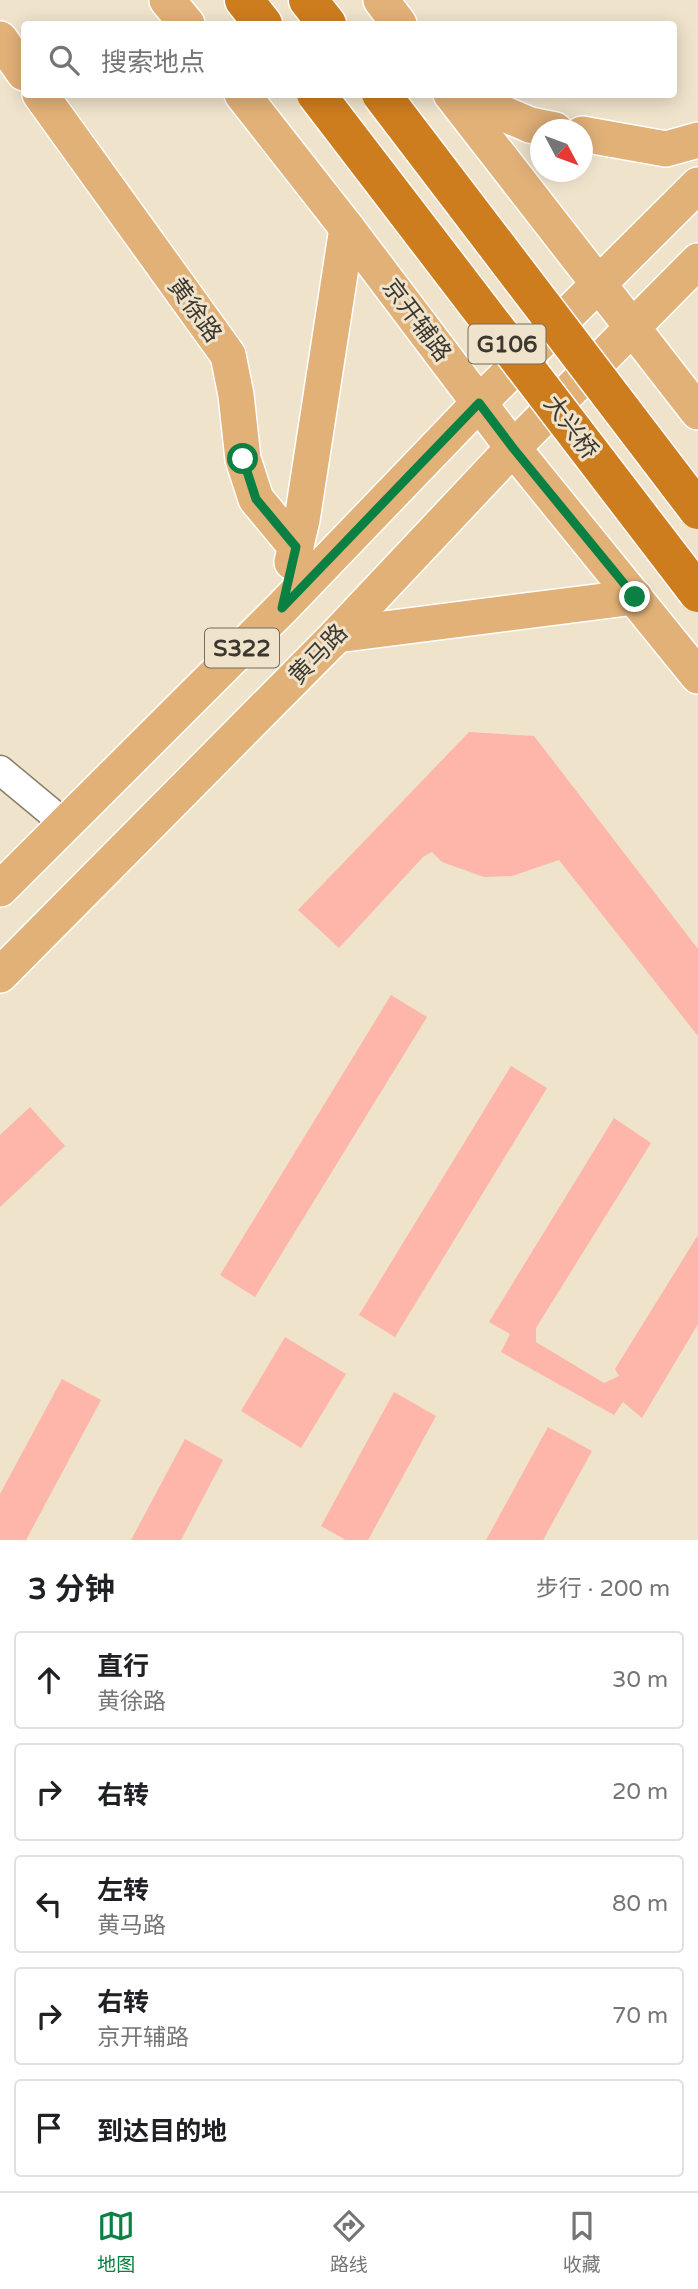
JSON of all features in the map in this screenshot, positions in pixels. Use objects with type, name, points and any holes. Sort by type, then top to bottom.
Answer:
[{"type":"highway","points":[[244,0],[261,21]]},
{"type":"highway","points":[[309,0],[325,21]]},
{"type":"highway","name":"大兴桥","points":[[319,98],[698,593]]},
{"type":"highway","name":"大兴桥","points":[[384,98],[698,510]]},
{"type":"main road","points":[[167,0],[184,21]]},
{"type":"main road","points":[[381,0],[397,21]]},
{"type":"main road","points":[[0,39],[21,69]]},
{"type":"main road","name":"黄徐路","points":[[43,98],[228,355],[236,395],[243,459],[256,499],[296,547]]},
{"type":"main road","name":"京开辅路","points":[[245,98],[513,448],[698,676]]},
{"type":"main road","points":[[455,98],[597,285],[698,412]]},
{"type":"main road","points":[[467,98],[530,125]]},
{"type":"main road","points":[[593,136],[666,149],[698,140]]},
{"type":"main road","points":[[479,403],[698,186]]},
{"type":"main road","points":[[282,608],[302,520],[347,228]]},
{"type":"main road","name":"黄马路","points":[[0,975],[337,635],[513,448],[698,261]]},
{"type":"main road","name":"S322","points":[[0,889],[282,608],[479,403]]},
{"type":"main road","points":[[337,635],[635,597]]},
{"type":"street","points":[[0,770],[65,824]]},
{"type":"building","points":[[469,732],[534,736],[698,949],[698,1036],[559,860],[512,876],[484,877],[442,862],[432,852],[423,857],[339,948],[298,910]]},
{"type":"building","points":[[391,995],[427,1017],[255,1297],[220,1275]]},
{"type":"building","points":[[511,1066],[547,1088],[395,1337],[359,1315]]},
{"type":"building","points":[[30,1107],[65,1146],[0,1207],[0,1135]]},
{"type":"building","points":[[614,1118],[651,1143],[536,1328],[536,1342],[604,1383],[619,1376],[615,1369],[698,1235],[698,1324],[642,1418],[623,1402],[614,1415],[501,1352],[510,1334],[489,1322]]},
{"type":"building","points":[[285,1337],[346,1374],[301,1448],[241,1411]]},
{"type":"building","points":[[62,1379],[101,1400],[26,1540],[0,1540],[0,1494]]},
{"type":"building","points":[[394,1392],[436,1416],[368,1540],[346,1540],[321,1526]]},
{"type":"building","points":[[548,1427],[592,1451],[543,1540],[486,1540]]},
{"type":"building","points":[[185,1439],[223,1460],[181,1540],[131,1540]]},
{"type":"route","points":[[243,459],[256,499],[296,547],[282,608],[479,403],[635,597]]}]
